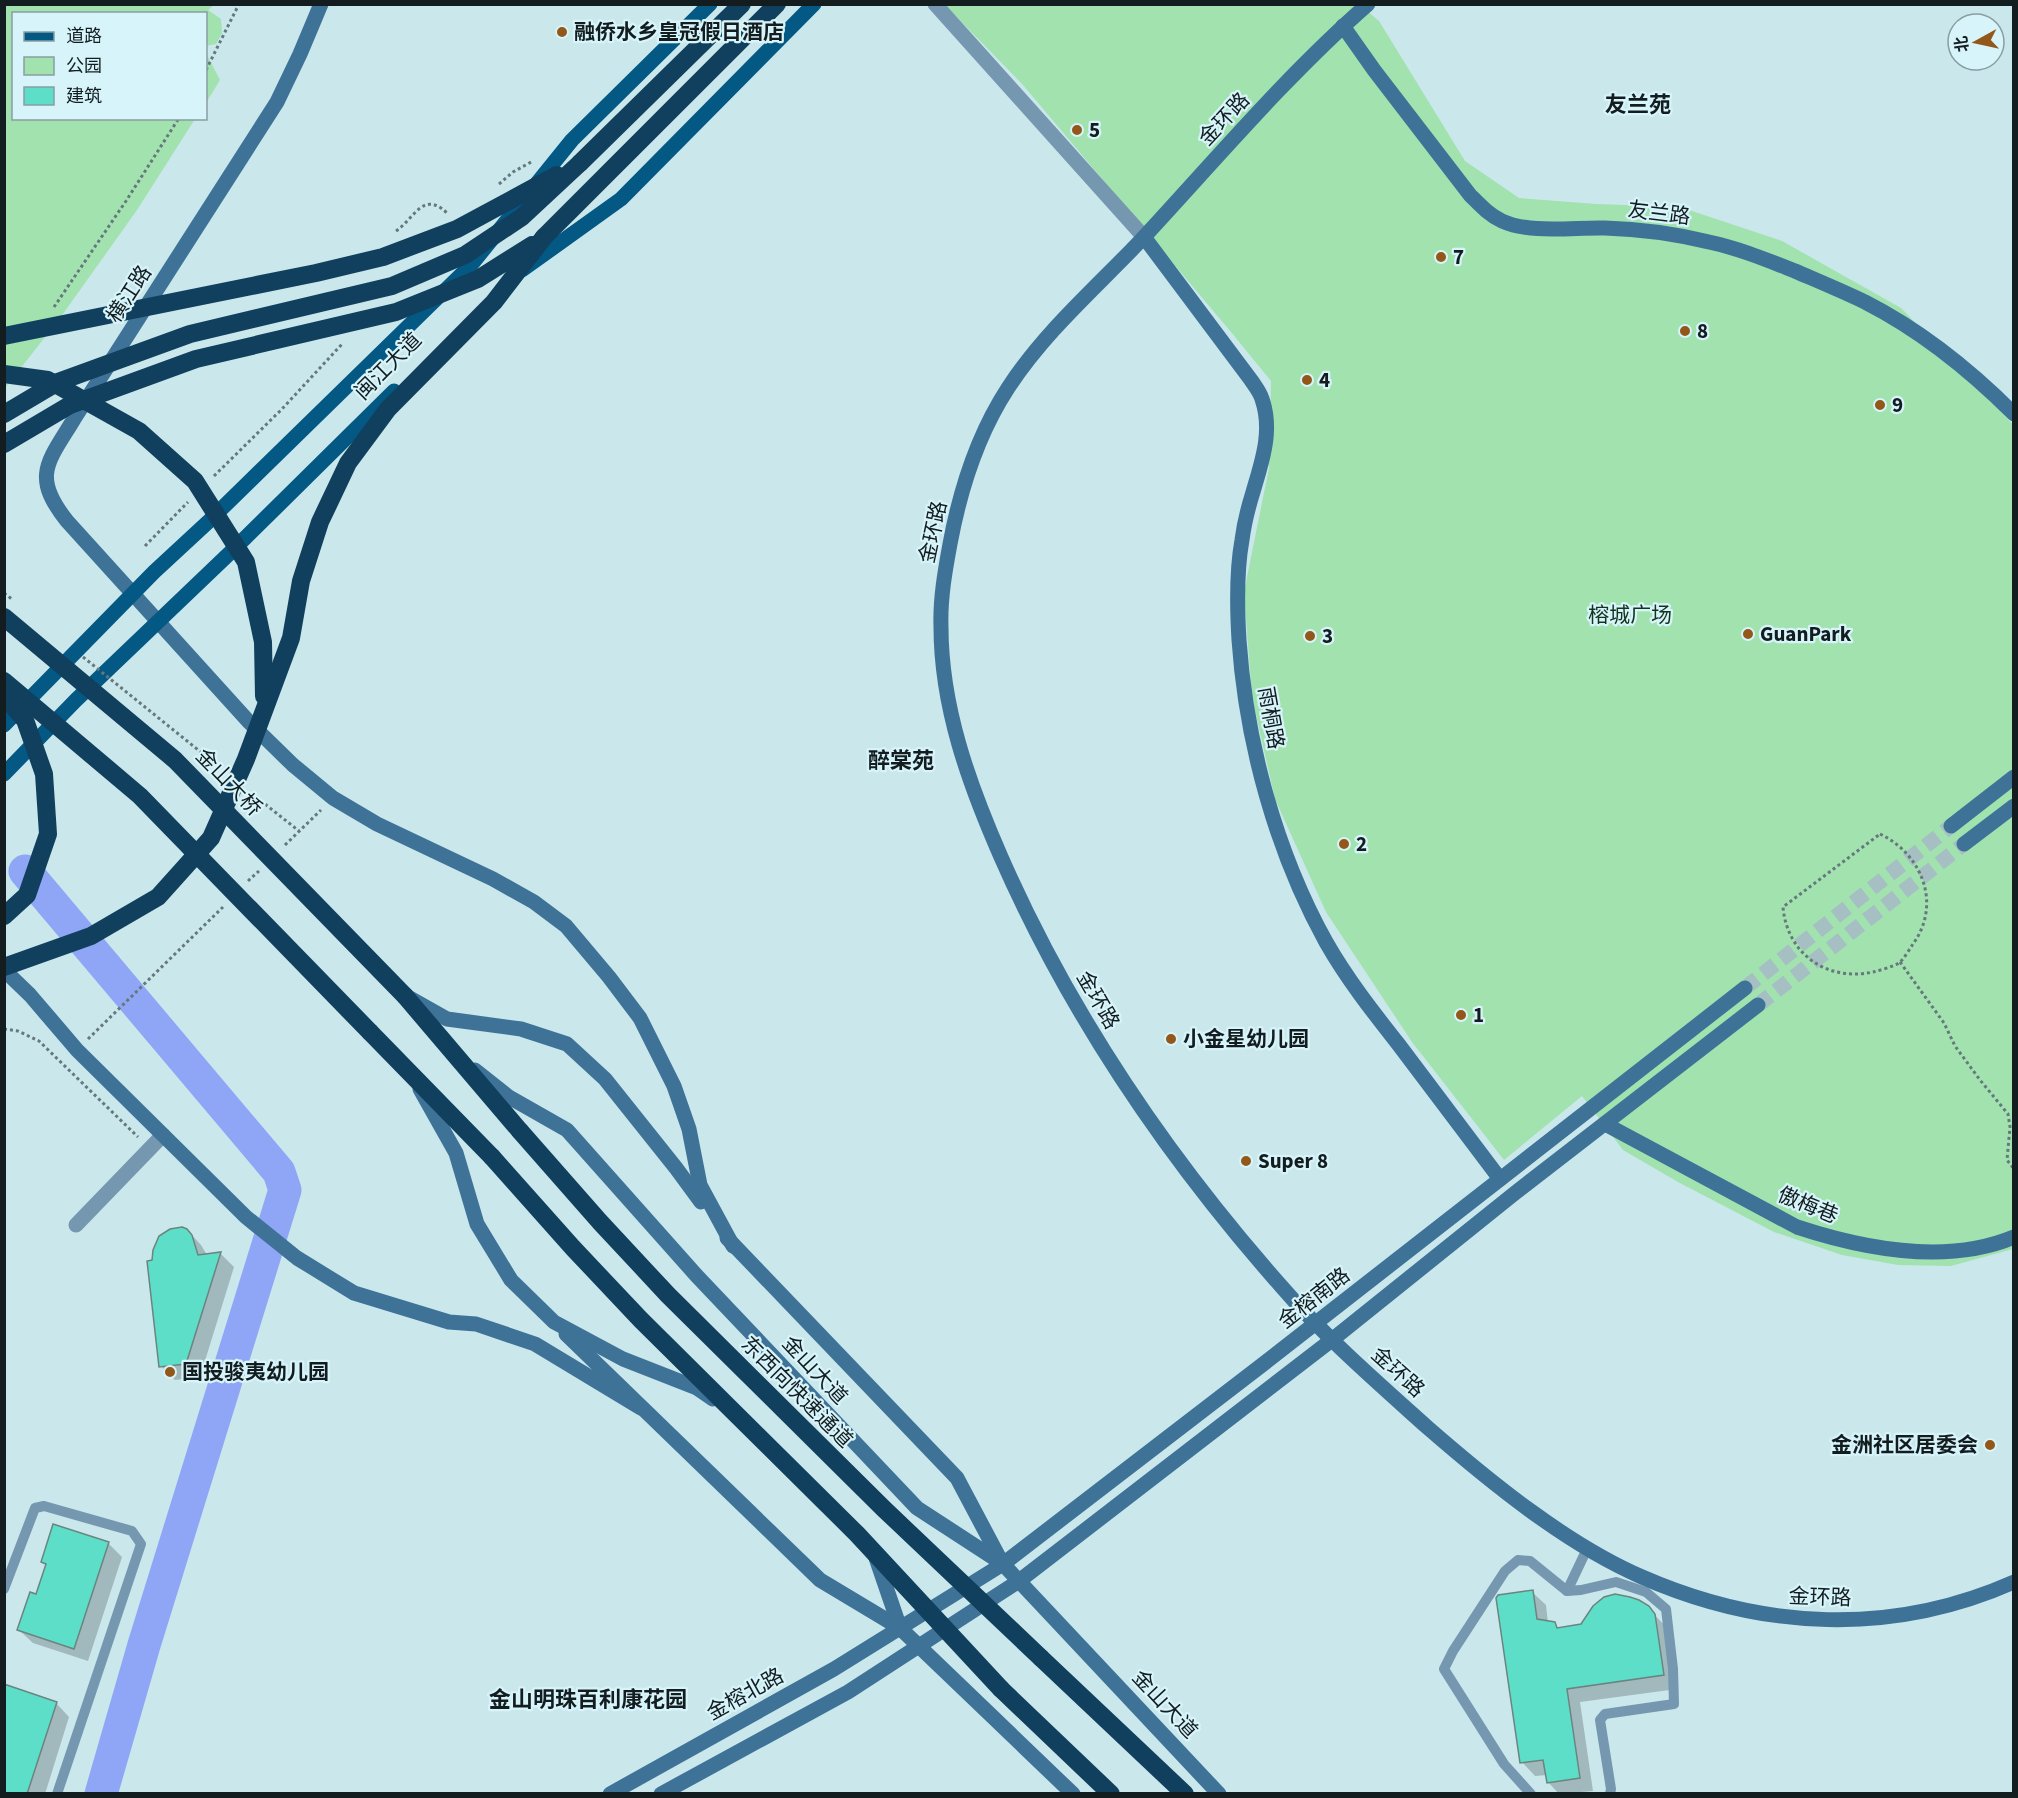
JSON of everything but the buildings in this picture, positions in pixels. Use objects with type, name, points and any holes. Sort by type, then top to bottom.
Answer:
[{"type":"highway","points":[[4,414],[58,382],[190,334],[392,286],[465,255],[522,217],[742,4]]},
{"type":"highway","points":[[4,969],[91,936],[158,897],[211,837],[246,759],[291,638],[301,581],[320,522],[348,464],[388,409],[494,302],[544,237],[777,4]]},
{"type":"highway","points":[[4,336],[316,273],[383,257],[457,229],[580,163]]},
{"type":"highway","points":[[4,444],[70,405],[196,359],[396,312],[478,279],[544,237]]},
{"type":"highway","points":[[4,374],[48,380],[139,431],[195,481],[246,562],[263,642],[264,707]]},
{"type":"highway","name":"金山大桥","points":[[4,617],[175,760],[405,996]]},
{"type":"highway","points":[[4,681],[140,796],[492,1157],[641,1320],[857,1534],[1001,1689],[1111,1794]]},
{"type":"highway","points":[[4,696],[25,720],[44,774],[48,834],[27,895],[4,916]]},
{"type":"highway","name":"东西向快速通道","points":[[405,996],[600,1222],[676,1303],[884,1509],[1185,1794]]},
{"type":"main road","name":"横江路","points":[[321,4],[277,102],[48,463],[47,484],[53,503],[249,722],[293,765],[333,798],[377,824],[493,879],[534,902],[566,926],[640,1018],[674,1086],[688,1129],[700,1185],[733,1246]]},
{"type":"main road","name":"闽江大道","points":[[4,725],[133,593],[471,265],[572,140],[710,4]]},
{"type":"main road","name":"闽江大道","points":[[7,774],[84,693],[234,549],[496,289],[621,199],[814,4]]},
{"type":"main road","name":"金环路","points":[[1368,4],[1343,26],[1240,131],[1144,237],[1045,340],[1008,387],[981,437],[958,510],[944,576],[941,627],[945,679],[958,744],[980,810],[1037,933],[1076,1005],[1124,1083],[1172,1152],[1284,1290],[1316,1323],[1366,1372],[1452,1448],[1527,1507],[1587,1549],[1640,1576],[1701,1599],[1769,1615],[1832,1621],[1903,1614],[1964,1599],[2013,1582]]},
{"type":"main road","name":"友兰路","points":[[1343,26],[1470,195],[1485,210],[1502,221],[1524,226],[1609,228],[1677,236],[1709,242],[1778,264],[1858,299],[1898,321],[1954,362],[2013,414]]},
{"type":"main road","name":"雨桐路","points":[[1144,237],[1262,398],[1266,445],[1242,540],[1239,564],[1238,622],[1243,678],[1252,737],[1266,797],[1280,839],[1315,921],[1349,980],[1500,1179]]},
{"type":"main road","points":[[1952,826],[2013,777]]},
{"type":"main road","points":[[1964,844],[2013,806]]},
{"type":"main road","points":[[4,954],[30,995]]},
{"type":"main road","points":[[4,969],[30,995],[76,1050],[246,1217],[297,1258],[354,1293],[449,1322],[476,1324],[535,1344],[641,1408]]},
{"type":"main road","name":"金榕南路","points":[[900,1628],[1002,1564],[1316,1323],[1745,988]]},
{"type":"main road","points":[[405,996],[447,1019],[521,1029],[567,1044],[605,1079],[676,1168],[733,1246],[957,1478],[1002,1564]]},
{"type":"main road","name":"金榕南路","points":[[920,1647],[1019,1581],[1333,1339],[1515,1193],[1758,1005]]},
{"type":"main road","name":"金山大道","points":[[455,1054],[509,1097],[567,1130],[696,1275],[917,1508],[1002,1564],[1219,1794]]},
{"type":"main road","points":[[414,1078],[456,1153],[477,1224],[511,1280],[820,1580],[900,1628],[1073,1794]]},
{"type":"main road","name":"傲梅巷","points":[[1605,1124],[1797,1227],[1852,1244],[1948,1252],[1977,1248],[2013,1236]]},
{"type":"main road","points":[[554,1322],[622,1359],[697,1388],[771,1440],[870,1540],[900,1628]]},
{"type":"main road","name":"金榕北路","points":[[609,1794],[834,1669],[900,1628]]},
{"type":"main road","points":[[661,1794],[848,1692],[920,1647]]},
{"type":"street","points":[[935,4],[1144,237]]},
{"type":"street","points":[[76,1225],[163,1135]]},
{"type":"lane","points":[[4,1590],[35,1508],[44,1506],[132,1531],[141,1544],[57,1794]]},
{"type":"lane","points":[[1567,1591],[1587,1549]]},
{"type":"lane","points":[[1531,1794],[1504,1764],[1444,1669],[1453,1651],[1505,1571],[1518,1560],[1530,1561],[1567,1591],[1616,1582],[1646,1592],[1666,1609],[1673,1668],[1674,1704],[1605,1714],[1600,1720],[1610,1794]]},
{"type":"path","points":[[207,67],[239,4]]},
{"type":"path","points":[[53,309],[126,201],[177,120]]},
{"type":"path","points":[[4,593],[14,601]]},
{"type":"path","points":[[77,652],[229,775]]},
{"type":"path","points":[[246,789],[299,831],[333,798]]},
{"type":"path","points":[[1880,834],[1906,851],[1919,870],[1926,893],[1926,916],[1917,938],[1900,962],[1882,970],[1858,975],[1834,972],[1812,961],[1800,950],[1784,921],[1783,907],[1880,834]]},
{"type":"path","points":[[94,1033],[187,942]]},
{"type":"path","points":[[1900,962],[1944,1023],[1955,1046],[2008,1114],[2010,1127],[2007,1160],[2013,1168]]},
{"type":"path","points":[[4,1029],[18,1031],[39,1041],[150,1148]]},
{"type":"green space","points":[[5,5],[214,5],[208,10],[221,19],[222,33],[216,44],[207,46],[207,12],[12,12],[12,120],[194,120],[137,210],[60,318],[5,388]]},
{"type":"green space","name":"榕城广场","points":[[945,5],[1360,5],[1379,21],[1465,161],[1519,198],[1680,207],[1782,241],[1901,308],[2014,426],[2013,1249],[1951,1266],[1898,1265],[1842,1255],[1774,1232],[1678,1182],[1623,1150],[1582,1096],[1504,1160],[1412,1042],[1326,912],[1275,799],[1252,697],[1244,592],[1269,468],[1271,381],[1023,85]]},
{"type":"green space","points":[[207,55],[220,80],[207,101]]},
{"type":"waterway","points":[[25,871],[279,1172],[285,1190],[144,1645],[101,1794]]},
{"type":"tunnel","points":[[1745,988],[1951,826]]},
{"type":"tunnel","points":[[1758,1005],[1964,844]]},
{"type":"place","name":"融侨水乡皇冠假日酒店","points":[[562,32]]},
{"type":"place","name":"5","points":[[1077,130]]},
{"type":"place","name":"7","points":[[1441,257]]},
{"type":"place","name":"8","points":[[1685,331]]},
{"type":"place","name":"4","points":[[1307,380]]},
{"type":"place","name":"9","points":[[1880,405]]},
{"type":"place","name":"GuanPark","points":[[1748,634]]},
{"type":"place","name":"3","points":[[1310,636]]},
{"type":"place","name":"2","points":[[1344,844]]},
{"type":"place","name":"1","points":[[1461,1015]]},
{"type":"place","name":"小金星幼儿园","points":[[1171,1039]]},
{"type":"place","name":"Super 8","points":[[1246,1161]]},
{"type":"place","name":"国投骏夷幼儿园","points":[[170,1372]]},
{"type":"place","name":"金洲社区居委会","points":[[1990,1445]]},
{"type":"district","name":"友兰苑","points":[[1638,105]]},
{"type":"district","name":"醉棠苑","points":[[901,761]]},
{"type":"district","name":"金山明珠百利康花园","points":[[588,1700]]}]
